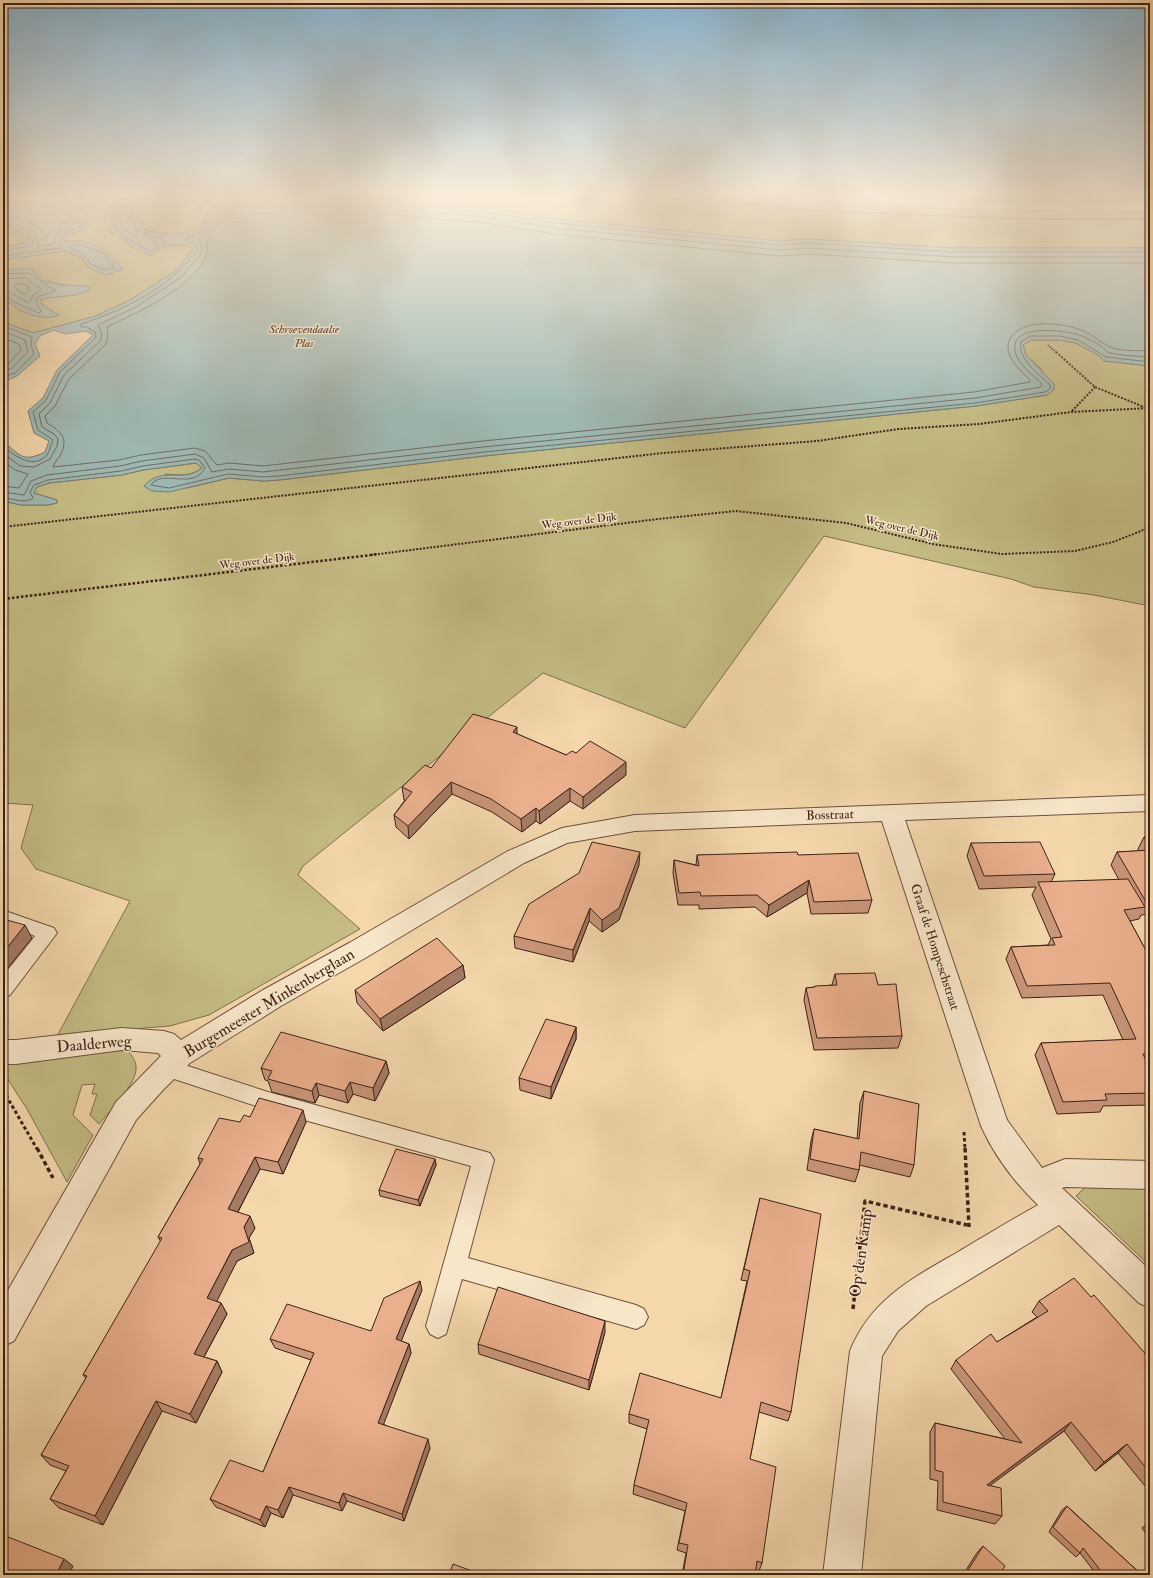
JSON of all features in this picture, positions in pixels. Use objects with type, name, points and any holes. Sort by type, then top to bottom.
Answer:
[{"type":"street","name":"Bosstraat","points":[[516,857],[562,836],[635,822],[1150,803]]},
{"type":"street","name":"Graaf de Hompeschstraat","points":[[891,813],[995,1126],[1037,1184],[1150,1292]]},
{"type":"street","name":"Burgemeester Minkenberglaan","points":[[3,1330],[126,1111],[173,1062],[272,998],[358,950],[516,857]]},
{"type":"street","name":"Daalderweg","points":[[3,1052],[16,1052],[122,1039],[164,1042],[173,1062]]},
{"type":"street","points":[[1037,1184],[1065,1173],[1150,1175]]},
{"type":"street","points":[[842,1575],[866,1351],[887,1320],[915,1294],[1061,1208]]},
{"type":"lane","points":[[3,990],[48,933],[8,919]]},
{"type":"lane","points":[[173,1062],[268,1101],[483,1160],[438,1326]]},
{"type":"lane","points":[[454,1266],[636,1317]]},
{"type":"path","points":[[1048,345],[1096,387],[1146,408]]},
{"type":"path","points":[[1071,412],[1096,387]]},
{"type":"path","points":[[3,527],[663,453],[817,441],[900,429],[979,424],[1071,412],[1150,408]]},
{"type":"path","name":"Weg over de Dijk","points":[[3,598],[278,567],[658,519],[736,511],[846,523],[933,544],[1002,554],[1076,551],[1113,542],[1141,531],[1150,525]]},
{"type":"path","points":[[3,1090],[59,1188],[76,1199]]},
{"type":"path","points":[[963,1125],[968,1225],[988,1251]]},
{"type":"path","name":"Op den Kamp","points":[[866,1351],[850,1337],[865,1201],[968,1225]]},
{"type":"shaded area","points":[[3,270],[176,270],[130,300],[96,316],[33,333],[3,321],[3,299],[58,315],[43,306],[40,300],[49,297],[67,285],[53,282],[35,273],[27,271],[3,271]]},
{"type":"shaded area","points":[[1031,340],[1059,340],[1076,343],[1098,355],[1104,361],[1150,366],[1150,606],[1094,595],[1034,587],[1011,579],[824,536],[685,728],[543,673],[303,866],[298,875],[360,929],[209,1015],[170,1026],[80,1033],[56,1038],[130,901],[36,869],[21,848],[33,805],[3,803],[3,501],[21,505],[48,505],[57,503],[57,500],[33,493],[37,487],[49,483],[122,475],[143,470],[196,463],[202,468],[193,473],[184,475],[165,474],[187,488],[229,478],[263,481],[279,480],[484,456],[976,406],[1047,395],[1042,370],[1026,355],[1023,345]]},
{"type":"shaded area","points":[[120,1050],[128,1051],[135,1061],[135,1073],[132,1081],[122,1097],[99,1124],[90,1115],[97,1094],[92,1094],[95,1084],[82,1085],[73,1115],[93,1135],[67,1182],[27,1109],[3,1072],[3,1062]]},
{"type":"shaded area","points":[[1091,1182],[1150,1184],[1150,1266],[1076,1196]]},
{"type":"water","points":[[33,270],[42,279],[49,282],[64,285],[85,286],[90,288],[88,291],[77,295],[52,297],[40,300],[43,306],[59,315],[53,317],[38,316],[23,312],[10,304],[6,299],[3,299],[3,271]]},
{"type":"water","name":"Schroevendaalse Plas","points":[[94,270],[121,270],[106,275]]},
{"type":"water","name":"Schroevendaalse Plas","points":[[176,270],[1150,270],[1150,366],[1104,361],[1098,355],[1076,343],[1059,340],[1031,340],[1023,345],[1026,355],[1054,384],[1054,390],[1047,395],[976,406],[484,456],[279,480],[263,481],[229,478],[169,492],[152,491],[144,486],[151,480],[165,475],[187,475],[195,473],[202,468],[196,463],[143,470],[122,475],[49,483],[37,487],[34,493],[57,500],[57,503],[48,505],[21,505],[3,501],[3,442],[18,454],[26,457],[31,457],[45,452],[49,441],[34,433],[28,411],[43,398],[57,370],[93,335],[86,331],[65,334],[54,330],[40,336],[35,344],[40,356],[17,376],[3,382],[3,321],[33,333],[96,316],[130,300]]},
{"type":"building","points":[[473,714],[517,727],[513,732],[566,755],[572,751],[576,753],[590,741],[626,762],[583,797],[570,788],[539,811],[536,808],[521,819],[491,799],[451,782],[408,826],[394,815],[412,792],[402,787],[425,765],[431,768]]},
{"type":"building","points":[[1150,836],[1150,847],[1144,837]]},
{"type":"building","points":[[592,842],[640,852],[619,908],[602,920],[590,908],[573,950],[514,936],[529,904],[579,873]]},
{"type":"building","points":[[1040,842],[1055,874],[984,876],[971,843]]},
{"type":"building","points":[[1150,850],[1150,902],[1146,902],[1117,852]]},
{"type":"building","points":[[797,852],[798,855],[858,853],[872,900],[814,902],[809,880],[769,905],[757,895],[701,896],[700,892],[679,893],[674,860],[699,866],[697,855]]},
{"type":"building","points":[[1128,879],[1145,907],[1124,910],[1150,958],[1150,1053],[1143,1054],[1150,1069],[1150,1093],[1105,1094],[1107,1100],[1063,1102],[1041,1043],[1136,1039],[1110,983],[1027,986],[1011,947],[1055,945],[1052,938],[1062,937],[1038,882]]},
{"type":"building","points":[[3,919],[25,925],[3,953]]},
{"type":"building","points":[[437,938],[463,965],[380,1019],[355,990]]},
{"type":"building","points":[[875,973],[878,985],[896,984],[902,1036],[817,1038],[806,988],[837,985],[835,974]]},
{"type":"building","points":[[546,1019],[576,1027],[551,1087],[519,1078]]},
{"type":"building","points":[[281,1032],[386,1061],[373,1088],[350,1082],[345,1091],[316,1083],[312,1091],[268,1079],[272,1071],[261,1068]]},
{"type":"building","points":[[864,1091],[919,1104],[914,1165],[861,1152],[859,1170],[810,1159],[814,1129],[859,1139]]},
{"type":"building","points":[[259,1098],[303,1110],[278,1162],[255,1157],[228,1209],[250,1216],[244,1227],[249,1242],[232,1250],[207,1298],[221,1303],[194,1354],[217,1361],[190,1414],[156,1401],[95,1516],[50,1499],[69,1466],[41,1455],[87,1376],[83,1375],[162,1238],[158,1237],[203,1159],[198,1158],[219,1118],[240,1122],[244,1115],[250,1117]]},
{"type":"building","points":[[396,1149],[435,1159],[418,1200],[379,1190]]},
{"type":"building","points":[[760,1198],[821,1214],[791,1412],[761,1402],[750,1459],[776,1467],[762,1563],[757,1561],[755,1575],[683,1575],[688,1545],[679,1543],[687,1503],[634,1485],[649,1420],[629,1414],[640,1373],[721,1398],[750,1271],[744,1269]]},
{"type":"building","points":[[1074,1278],[1091,1297],[1094,1295],[1150,1359],[1150,1473],[1127,1444],[1104,1462],[1071,1422],[987,1485],[1001,1488],[1002,1516],[943,1502],[943,1472],[935,1470],[935,1423],[1022,1443],[956,1360],[991,1334],[997,1342],[1048,1311],[1039,1301]]},
{"type":"building","points":[[420,1281],[396,1339],[409,1344],[378,1423],[428,1439],[402,1514],[343,1493],[339,1503],[289,1487],[278,1510],[266,1506],[260,1520],[210,1499],[230,1460],[263,1472],[314,1353],[270,1339],[287,1304],[371,1331],[384,1298]]},
{"type":"building","points":[[498,1287],[605,1321],[589,1380],[478,1344]]},
{"type":"building","points":[[1067,1506],[1142,1575],[1104,1575],[1083,1548],[1080,1553],[1053,1527]]},
{"type":"building","points":[[3,1535],[64,1559],[56,1575],[3,1575]]},
{"type":"building","points":[[983,1546],[1005,1566],[999,1575],[965,1575]]},
{"type":"building","points":[[453,1564],[483,1575],[449,1575]]}]
